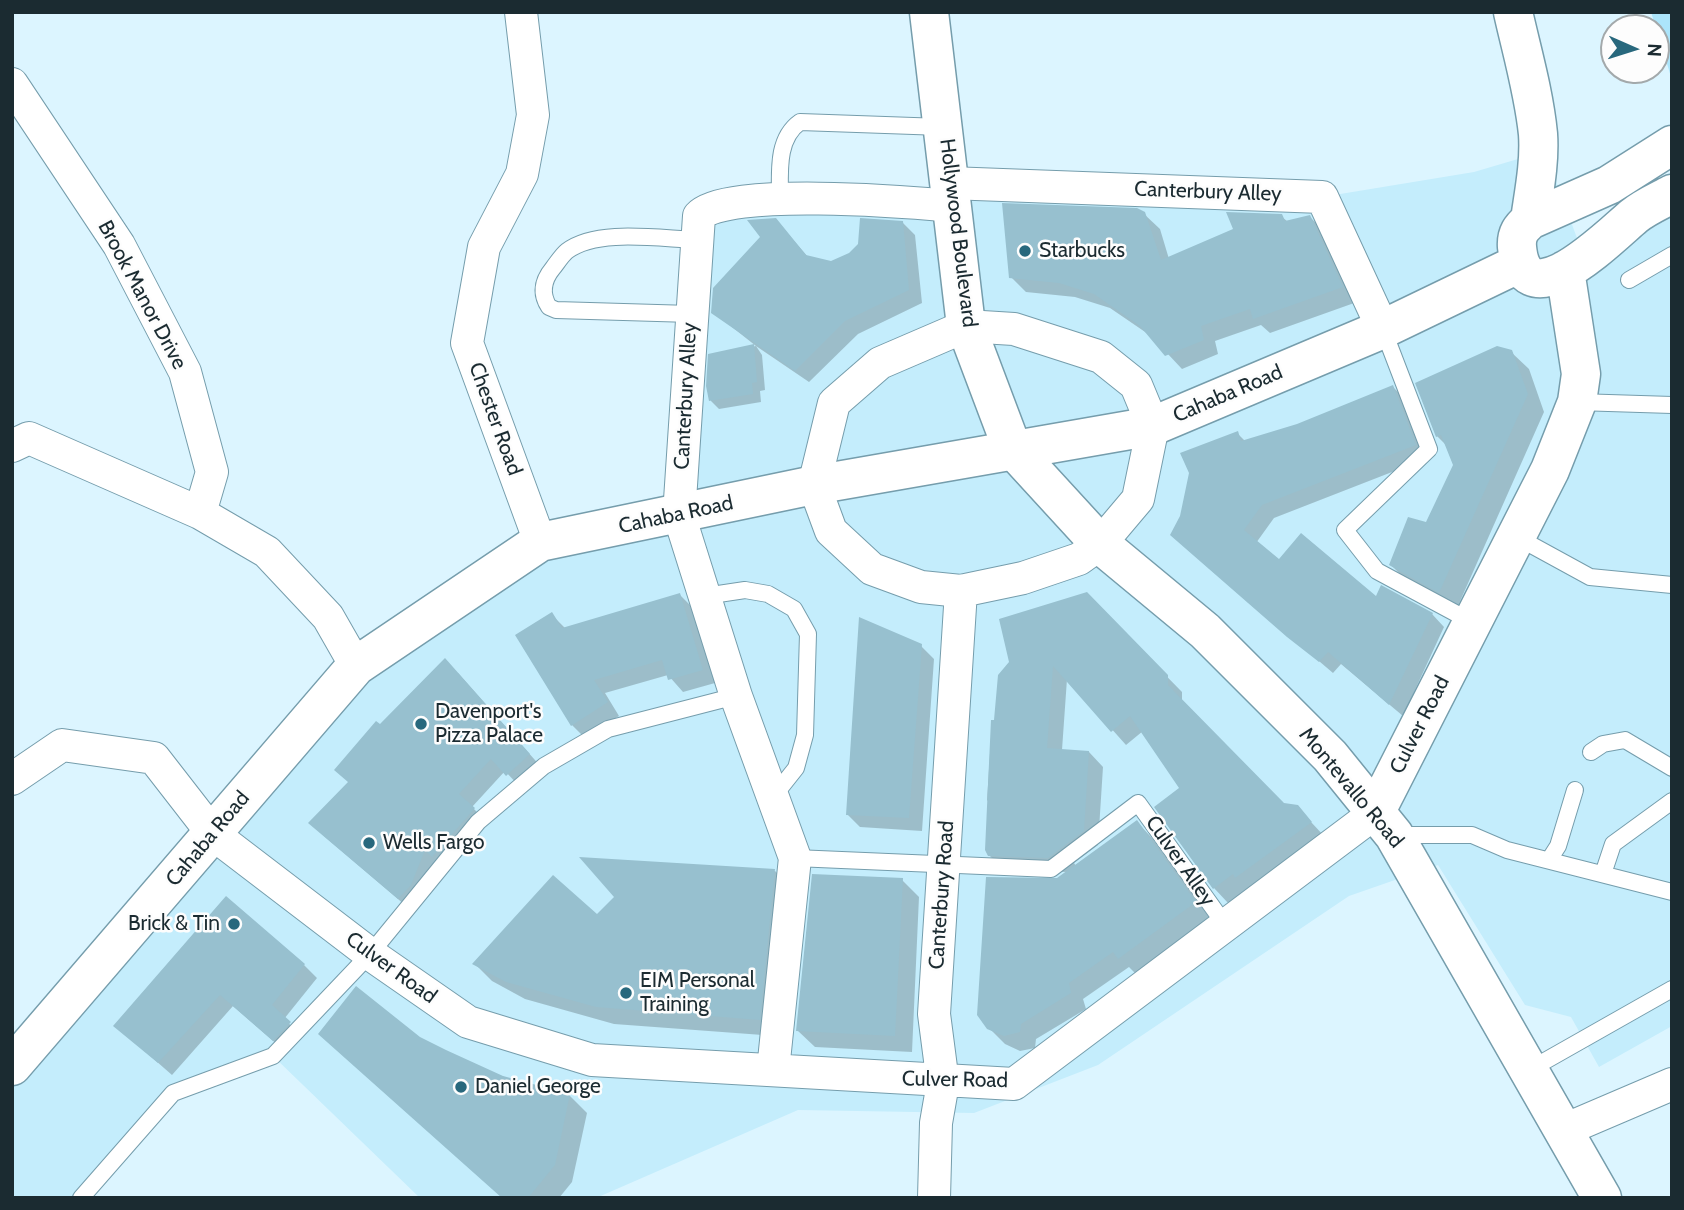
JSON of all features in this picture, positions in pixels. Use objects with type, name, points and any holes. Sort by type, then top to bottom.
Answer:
[{"type":"street","name":"Chester Road","points":[[522,12],[533,115],[522,174],[484,247],[467,344],[540,541]]},
{"type":"street","name":"Hollywood Boulevard","points":[[929,12],[945,127],[966,326],[1012,448]]},
{"type":"street","points":[[1513,12],[1533,97],[1538,136],[1537,177],[1530,220]]},
{"type":"street","name":"Brook Manor Drive","points":[[12,84],[119,245],[185,372],[212,472],[200,513]]},
{"type":"street","points":[[1672,145],[1609,185],[1530,220],[1520,228],[1516,239],[1520,263],[1531,279],[1541,280],[1565,270],[1598,247],[1637,214],[1672,194]]},
{"type":"street","name":"Canterbury Alley","points":[[796,858],[736,696],[679,515],[699,216],[705,209],[720,204],[780,200],[951,195],[1322,197],[1383,329]]},
{"type":"street","name":"Cahaba Road","points":[[12,1066],[356,666],[540,541],[679,515],[814,485],[1012,448],[1153,426],[1383,329],[1520,263]]},
{"type":"street","name":"Culver Road","points":[[12,779],[62,745],[155,758],[213,834],[370,954],[468,1022],[592,1060],[943,1083],[1014,1084],[1226,926],[1385,824],[1472,622],[1549,470],[1577,402],[1581,374],[1565,270]]},
{"type":"street","points":[[966,326],[1014,329],[1101,357],[1136,385],[1153,426],[1138,499],[1100,544],[1079,559],[1023,579],[961,591],[920,587],[872,569],[831,531],[814,485],[834,403],[880,363],[966,326]]},
{"type":"street","points":[[18,439],[200,513],[267,552],[328,617],[356,666]]},
{"type":"street","name":"Montevallo Road","points":[[1012,448],[1100,544],[1205,631],[1330,756],[1385,824],[1602,1198]]},
{"type":"street","name":"Canterbury Road","points":[[934,1198],[936,1123],[943,1083],[934,1014],[961,591]]},
{"type":"street","points":[[773,1070],[796,858]]},
{"type":"street","points":[[1562,1130],[1672,1084]]},
{"type":"lane","points":[[780,200],[779,161],[792,128],[800,122],[945,127]]},
{"type":"lane","points":[[691,314],[556,310],[548,307],[543,290],[545,278],[567,251],[584,243],[606,237],[697,240]]},
{"type":"lane","points":[[1629,280],[1672,255]]},
{"type":"lane","points":[[1383,329],[1429,449],[1345,530],[1377,571],[1472,622]]},
{"type":"lane","points":[[1577,402],[1672,405]]},
{"type":"lane","points":[[1516,536],[1590,577],[1672,585]]},
{"type":"lane","points":[[705,596],[745,590],[768,594],[794,609],[808,634],[805,735],[796,768],[773,797]]},
{"type":"lane","points":[[81,1198],[173,1093],[273,1056],[370,954],[478,822],[544,766],[608,729],[736,696]]},
{"type":"lane","points":[[1591,752],[1602,744],[1625,740],[1672,768]]},
{"type":"lane","points":[[1549,860],[1558,846],[1575,790]]},
{"type":"lane","points":[[1603,874],[1613,844],[1672,801]]},
{"type":"lane","name":"Culver Alley","points":[[943,865],[1051,869],[1138,803],[1226,926]]},
{"type":"lane","points":[[1385,824],[1472,835],[1507,850],[1672,892]]},
{"type":"lane","points":[[796,858],[943,865]]},
{"type":"lane","points":[[1529,1070],[1672,989]]},
{"type":"shaded area","points":[[1672,12],[1672,80],[1670,14],[1652,14]]},
{"type":"shaded area","points":[[1545,151],[1581,249],[1672,199],[1672,1026],[1599,1067],[1571,1017],[1525,1005],[1438,865],[1349,896],[1098,1065],[974,1113],[798,1110],[596,1198],[420,1198],[273,1056],[173,1093],[81,1198],[12,1198],[12,1066],[319,707],[540,542],[679,515],[699,216],[759,199],[1322,197],[1474,172]]},
{"type":"building","points":[[1002,203],[1137,208],[1145,212],[1161,260],[1233,229],[1226,212],[1282,214],[1285,221],[1310,215],[1343,287],[1253,319],[1250,309],[1201,326],[1204,340],[1165,356],[1140,326],[1094,294],[1059,283],[1009,278]]},
{"type":"building","points":[[776,218],[806,255],[831,261],[849,253],[858,244],[860,218],[903,221],[909,290],[845,321],[795,371],[711,313],[713,288],[760,237],[747,220]]},
{"type":"building","points":[[754,344],[757,382],[752,383],[753,394],[709,401],[706,386],[708,354]]},
{"type":"building","points":[[1497,346],[1512,350],[1528,394],[1439,593],[1389,565],[1408,517],[1426,522],[1453,465],[1441,435],[1436,437],[1415,383]]},
{"type":"building","points":[[1393,385],[1416,445],[1262,505],[1244,530],[1279,559],[1301,533],[1376,596],[1381,585],[1433,613],[1389,705],[1328,652],[1319,662],[1170,535],[1180,516],[1189,473],[1180,453],[1238,431],[1241,441],[1297,424]]},
{"type":"building","points":[[1087,592],[1168,675],[1168,685],[1284,803],[1298,805],[1312,822],[1235,878],[1233,874],[1213,889],[1154,807],[1179,788],[1130,716],[1111,732],[1053,666],[1047,748],[1089,751],[1084,831],[1048,858],[988,856],[985,850],[991,720],[994,720],[998,675],[1009,662],[999,619]]},
{"type":"building","points":[[680,593],[703,670],[668,680],[662,660],[594,680],[608,702],[571,726],[515,635],[552,612],[562,628]]},
{"type":"building","points":[[859,617],[922,644],[909,818],[846,815]]},
{"type":"building","points":[[445,658],[530,754],[506,776],[491,759],[459,794],[475,808],[432,857],[425,850],[411,885],[398,899],[308,823],[348,782],[334,770],[376,721],[380,724]]},
{"type":"building","points":[[1137,820],[1196,902],[1118,959],[1113,952],[1069,983],[1071,993],[1021,1024],[1020,1032],[1004,1036],[987,1029],[977,1015],[986,877],[1057,878]]},
{"type":"building","points":[[579,857],[775,869],[760,1020],[596,1007],[506,982],[472,964],[553,875],[597,914],[614,897]]},
{"type":"building","points":[[812,874],[903,878],[895,1036],[796,1031]]},
{"type":"building","points":[[226,896],[305,964],[272,1005],[291,1022],[273,1041],[220,995],[158,1063],[113,1026]]},
{"type":"building","points":[[356,986],[420,1037],[503,1076],[570,1094],[555,1165],[528,1198],[502,1198],[318,1034]]},
{"type":"place","name":"Starbucks","points":[[1025,251]]},
{"type":"place","name":"Davenport's Pizza Palace","points":[[421,724]]},
{"type":"place","name":"Wells Fargo","points":[[369,843]]},
{"type":"place","name":"Brick & Tin","points":[[234,924]]},
{"type":"place","name":"EIM Personal Training","points":[[626,993]]},
{"type":"place","name":"Daniel George","points":[[461,1087]]}]
